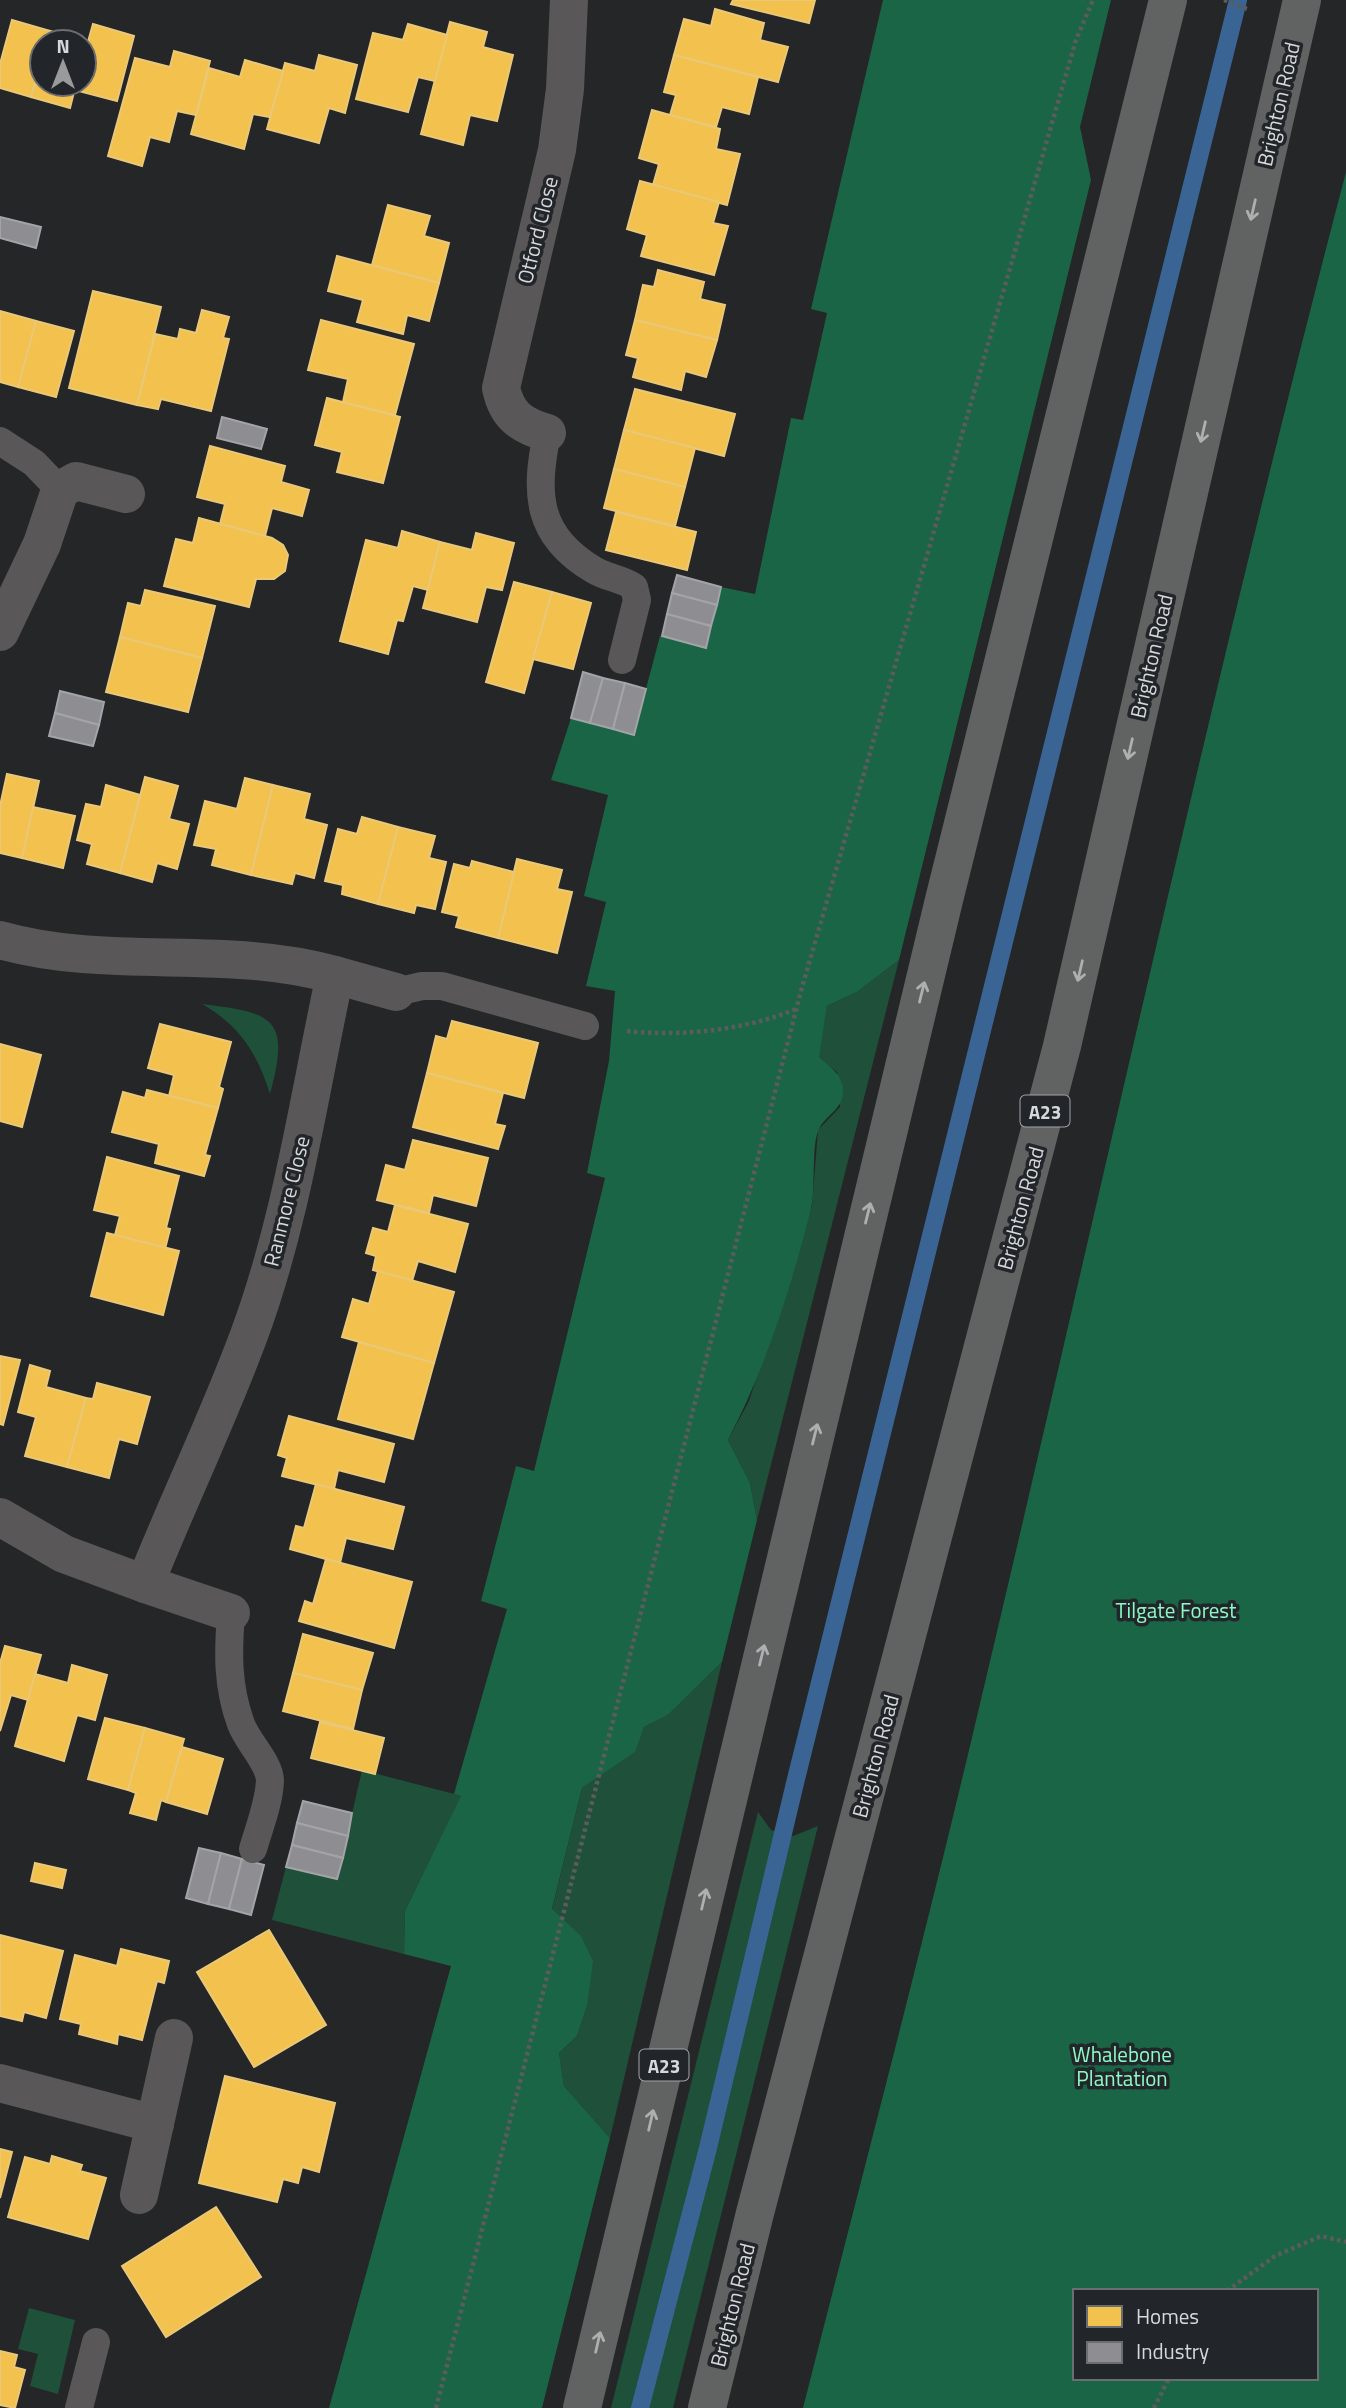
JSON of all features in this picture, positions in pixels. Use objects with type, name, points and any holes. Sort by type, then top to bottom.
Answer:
[{"type":"main road","name":"A23","points":[[582,2408],[940,913],[1168,0]]},
{"type":"main road","name":"Brighton Road","points":[[707,2408],[758,2200],[1062,1046],[1302,0]]},
{"type":"street","name":"Otford Close","points":[[547,433],[524,426],[512,416],[504,403],[501,388],[557,150],[565,89],[569,0]]},
{"type":"street","points":[[0,632],[42,544],[60,490],[76,481],[126,494]]},
{"type":"street","points":[[0,940],[81,955],[130,958],[251,958],[297,964],[396,992]]},
{"type":"street","name":"Ranmore Close","points":[[145,1584],[250,1334],[275,1247],[312,1095],[335,975]]},
{"type":"street","points":[[1,1522],[64,1554],[231,1613]]},
{"type":"street","points":[[139,2195],[174,2038]]},
{"type":"street","points":[[0,2083],[155,2124]]},
{"type":"lane","points":[[547,433],[539,472],[540,503],[550,526],[567,551],[596,572],[623,579],[634,587],[637,600],[622,660]]},
{"type":"lane","points":[[0,441],[34,463],[60,490]]},
{"type":"lane","points":[[396,992],[422,986],[442,986],[585,1026]]},
{"type":"lane","points":[[231,1613],[228,1678],[242,1726],[252,1748],[267,1765],[270,1780],[253,1849]]},
{"type":"lane","points":[[79,2408],[96,2342]]},
{"type":"path","points":[[436,2408],[796,1009],[1076,40],[1093,0]]},
{"type":"path","points":[[1224,0],[1262,14]]},
{"type":"path","points":[[585,1026],[666,1034],[771,1020],[796,1009]]},
{"type":"path","points":[[1230,2289],[1275,2256],[1321,2236],[1346,2242]]},
{"type":"path","points":[[1154,2408],[1168,2380]]},
{"type":"green space","points":[[883,0],[1111,0],[1080,127],[1091,180],[899,960],[857,992],[827,1006],[819,1057],[838,1076],[843,1092],[836,1109],[819,1129],[814,1156],[811,1209],[795,1268],[766,1356],[728,1440],[750,1483],[757,1520],[722,1662],[668,1715],[644,1727],[635,1752],[582,1788],[552,1909],[581,1936],[593,1961],[587,2006],[577,2036],[559,2053],[564,2086],[610,2138],[542,2408],[329,2408],[451,1966],[404,1954],[405,1911],[461,1796],[454,1794],[507,1609],[481,1601],[516,1466],[534,1471],[605,1178],[587,1173],[609,1061],[615,991],[586,986],[606,902],[584,896],[608,795],[551,780],[571,718],[634,734],[660,636],[706,648],[721,587],[755,594],[791,418],[803,420],[827,313],[811,309]]},
{"type":"green space","points":[[1346,172],[1346,2408],[803,2408],[970,1746],[1247,564]]},
{"type":"green space","points":[[899,960],[757,1520],[750,1483],[728,1440],[749,1401],[812,1206],[818,1130],[840,1107],[837,1072],[818,1057],[827,1006],[857,992]]},
{"type":"green space","points":[[202,1004],[246,1011],[270,1023],[276,1034],[278,1049],[270,1094],[253,1053],[237,1031]]},
{"type":"green space","points":[[722,1662],[610,2138],[564,2086],[559,2053],[577,2036],[587,2006],[552,1910],[582,1788],[634,1752],[644,1727],[668,1715]]},
{"type":"green space","points":[[362,1770],[462,1796],[405,1911],[404,1954],[272,1920],[286,1867],[337,1879]]},
{"type":"green space","points":[[758,1812],[771,1830],[793,1836],[818,1826],[673,2408],[611,2408]]},
{"type":"green space","points":[[29,2308],[75,2320],[58,2394],[30,2386],[38,2354],[18,2349]]},
{"type":"building: Homes","points":[[733,0],[815,0],[809,23],[731,4]]},
{"type":"building: Homes","points":[[715,9],[764,23],[760,40],[788,47],[778,82],[674,55],[684,19],[711,26]]},
{"type":"building: Homes","points":[[12,20],[40,28],[28,28],[28,96],[0,88],[0,64]]},
{"type":"building: Homes","points":[[450,22],[487,32],[483,47],[513,55],[497,121],[470,115],[463,145],[421,134]]},
{"type":"building: Homes","points":[[93,24],[134,36],[117,101],[98,96],[98,28],[92,28]]},
{"type":"building: Homes","points":[[408,24],[447,35],[435,81],[418,77],[408,112],[356,99],[373,33],[403,40]]},
{"type":"building: Homes","points":[[174,51],[210,61],[196,115],[177,111],[169,142],[150,137],[142,166],[108,156],[135,58],[170,67]]},
{"type":"building: Homes","points":[[319,55],[357,65],[345,113],[329,108],[319,143],[267,129],[285,63],[315,71]]},
{"type":"building: Homes","points":[[674,55],[758,77],[749,114],[722,107],[716,127],[670,115],[676,95],[664,92]]},
{"type":"building: Homes","points":[[245,60],[283,71],[270,117],[253,114],[244,149],[191,134],[209,68],[240,77]]},
{"type":"building: Homes","points":[[35,98],[72,98],[70,108]]},
{"type":"building: Homes","points":[[652,110],[720,129],[716,149],[740,154],[727,205],[653,185],[659,164],[639,158]]},
{"type":"building: Homes","points":[[640,181],[719,202],[713,223],[728,226],[714,275],[641,256],[647,235],[627,229]]},
{"type":"building: Homes","points":[[388,205],[430,216],[424,236],[449,243],[439,283],[372,265]]},
{"type":"building: Homes","points":[[337,256],[439,283],[429,321],[407,315],[403,334],[357,322],[363,300],[328,291]]},
{"type":"building: Homes","points":[[658,270],[704,282],[700,299],[725,305],[717,340],[635,320],[643,285],[654,287]]},
{"type":"building: Homes","points":[[93,291],[161,307],[137,405],[69,388]]},
{"type":"building: Homes","points":[[202,310],[229,317],[223,338],[229,339],[211,411],[161,399],[158,409],[137,405],[155,334],[178,339],[180,329],[196,333]]},
{"type":"building: Homes","points":[[0,311],[36,321],[18,387],[0,382]]},
{"type":"building: Homes","points":[[321,320],[414,344],[395,415],[343,402],[348,379],[308,370]]},
{"type":"building: Homes","points":[[635,320],[717,340],[706,377],[685,371],[681,390],[633,377],[638,358],[626,355]]},
{"type":"building: Homes","points":[[36,321],[74,331],[56,397],[18,387]]},
{"type":"building: Homes","points":[[635,389],[735,414],[724,456],[624,430]]},
{"type":"building: Homes","points":[[327,398],[400,417],[383,483],[337,472],[342,452],[315,445]]},
{"type":"building: Homes","points":[[624,430],[695,448],[685,487],[614,469]]},
{"type":"building: Homes","points":[[210,446],[285,466],[281,482],[309,490],[302,516],[272,508],[265,536],[220,524],[225,504],[197,497]]},
{"type":"building: Homes","points":[[614,469],[685,487],[675,526],[604,508]]},
{"type":"building: Homes","points":[[616,512],[696,532],[687,570],[606,550]]},
{"type":"building: Homes","points":[[199,518],[272,538],[283,545],[288,555],[285,571],[274,579],[256,579],[249,607],[164,586],[176,539],[193,543]]},
{"type":"building: Homes","points":[[402,531],[440,542],[428,590],[413,586],[403,621],[397,620],[388,654],[340,641],[366,540],[398,548]]},
{"type":"building: Homes","points":[[476,533],[514,543],[502,590],[486,587],[477,622],[423,608],[440,542],[472,550]]},
{"type":"building: Homes","points":[[514,582],[552,592],[524,693],[486,682]]},
{"type":"building: Homes","points":[[145,590],[215,606],[202,658],[120,637],[128,603],[141,606]]},
{"type":"building: Homes","points":[[552,592],[591,603],[573,669],[533,659]]},
{"type":"building: Homes","points":[[120,637],[202,658],[188,712],[106,692]]},
{"type":"building: Homes","points":[[7,774],[39,781],[22,858],[0,853],[0,806]]},
{"type":"building: Homes","points":[[145,777],[178,786],[169,819],[189,824],[177,869],[157,863],[152,882],[120,873]]},
{"type":"building: Homes","points":[[245,778],[273,785],[251,875],[212,865],[216,849],[194,845],[205,801],[237,809]]},
{"type":"building: Homes","points":[[106,785],[140,795],[120,873],[87,864],[92,844],[77,840],[86,804],[101,807]]},
{"type":"building: Homes","points":[[273,785],[310,794],[304,819],[327,825],[314,878],[295,873],[292,884],[251,875]]},
{"type":"building: Homes","points":[[33,807],[75,816],[63,868],[22,858]]},
{"type":"building: Homes","points":[[362,817],[398,827],[378,904],[342,894],[343,885],[325,881],[338,829],[357,834]]},
{"type":"building: Homes","points":[[398,827],[435,836],[429,858],[446,862],[435,909],[416,905],[414,913],[378,904]]},
{"type":"building: Homes","points":[[517,859],[562,870],[557,889],[572,892],[557,953],[498,938]]},
{"type":"building: Homes","points":[[472,861],[514,872],[498,938],[456,927],[459,916],[442,912],[454,864],[470,868]]},
{"type":"building: Homes","points":[[452,1021],[538,1043],[524,1098],[427,1073],[436,1036],[447,1039]]},
{"type":"building: Homes","points":[[160,1024],[231,1042],[219,1087],[223,1089],[218,1108],[169,1096],[174,1075],[148,1068]]},
{"type":"building: Homes","points":[[0,1044],[41,1055],[22,1127],[0,1121]]},
{"type":"building: Homes","points":[[427,1073],[503,1093],[495,1124],[505,1126],[498,1149],[413,1127]]},
{"type":"building: Homes","points":[[147,1090],[218,1108],[205,1155],[210,1156],[204,1176],[155,1163],[159,1144],[112,1132],[123,1092],[145,1098]]},
{"type":"building: Homes","points":[[413,1140],[488,1158],[476,1206],[433,1195],[429,1213],[377,1200],[386,1165],[405,1170]]},
{"type":"building: Homes","points":[[107,1157],[179,1176],[166,1228],[170,1229],[165,1249],[115,1235],[120,1216],[94,1210]]},
{"type":"building: Homes","points":[[395,1205],[468,1224],[455,1272],[418,1261],[412,1281],[373,1270],[376,1256],[366,1253],[373,1228],[388,1232]]},
{"type":"building: Homes","points":[[107,1233],[179,1251],[163,1315],[91,1296]]},
{"type":"building: Homes","points":[[378,1271],[454,1292],[434,1363],[342,1337],[353,1299],[369,1304]]},
{"type":"building: Homes","points":[[359,1342],[434,1363],[413,1439],[338,1419]]},
{"type":"building: Homes","points":[[0,1356],[20,1360],[3,1425],[0,1424]]},
{"type":"building: Homes","points":[[30,1365],[50,1371],[46,1387],[86,1398],[67,1467],[25,1456],[36,1417],[18,1412]]},
{"type":"building: Homes","points":[[97,1383],[150,1397],[137,1444],[119,1439],[109,1478],[67,1467],[86,1398],[93,1399]]},
{"type":"building: Homes","points":[[289,1416],[394,1444],[384,1482],[338,1470],[334,1489],[282,1476],[287,1458],[278,1455]]},
{"type":"building: Homes","points":[[316,1484],[404,1507],[393,1549],[346,1538],[340,1563],[290,1549],[296,1526],[304,1528]]},
{"type":"building: Homes","points":[[326,1559],[412,1582],[394,1648],[299,1621],[305,1601],[313,1604]]},
{"type":"building: Homes","points":[[303,1634],[373,1653],[362,1690],[293,1673]]},
{"type":"building: Homes","points":[[5,1646],[41,1655],[28,1700],[11,1695],[0,1731],[0,1663]]},
{"type":"building: Homes","points":[[72,1665],[107,1675],[95,1720],[77,1715],[64,1761],[15,1746],[35,1674],[68,1683]]},
{"type":"building: Homes","points":[[293,1673],[362,1690],[353,1729],[283,1711]]},
{"type":"building: Homes","points":[[105,1718],[145,1728],[128,1790],[88,1779]]},
{"type":"building: Homes","points":[[320,1722],[384,1738],[375,1774],[311,1758]]},
{"type":"building: Homes","points":[[145,1728],[184,1739],[166,1802],[161,1800],[156,1820],[130,1813],[136,1793],[128,1790]]},
{"type":"building: Homes","points":[[182,1747],[223,1759],[207,1814],[166,1802]]},
{"type":"building: Homes","points":[[35,1863],[66,1870],[62,1888],[31,1881]]},
{"type":"building: Homes","points":[[269,1930],[326,2025],[254,2067],[197,1972]]},
{"type":"building: Homes","points":[[0,1935],[63,1951],[46,2018],[24,2012],[22,2021],[0,2016]]},
{"type":"building: Homes","points":[[121,1949],[169,1961],[164,1983],[157,1981],[142,2040],[118,2034],[117,2044],[79,2034],[81,2024],[60,2019],[75,1955],[117,1966]]},
{"type":"building: Homes","points":[[225,2076],[335,2103],[319,2172],[302,2167],[298,2183],[283,2179],[277,2202],[199,2183]]},
{"type":"building: Homes","points":[[0,2149],[12,2152],[0,2198]]},
{"type":"building: Homes","points":[[52,2156],[82,2165],[80,2171],[106,2178],[88,2239],[8,2217],[25,2157],[50,2164]]},
{"type":"building: Homes","points":[[216,2207],[261,2277],[166,2337],[122,2266]]},
{"type":"building: Homes","points":[[0,2351],[17,2355],[14,2367],[25,2370],[15,2408],[0,2405]]},
{"type":"building: Industry","points":[[0,217],[41,227],[36,248],[0,238]]},
{"type":"building: Industry","points":[[222,417],[267,429],[261,449],[217,438]]},
{"type":"building: Industry","points":[[677,575],[721,587],[717,605],[672,593]]},
{"type":"building: Industry","points":[[672,593],[717,605],[711,626],[667,614]]},
{"type":"building: Industry","points":[[667,614],[711,626],[706,648],[662,636]]},
{"type":"building: Industry","points":[[583,672],[603,678],[590,723],[571,718]]},
{"type":"building: Industry","points":[[603,678],[625,683],[613,729],[590,723]]},
{"type":"building: Industry","points":[[625,683],[646,689],[634,735],[613,729]]},
{"type":"building: Industry","points":[[60,691],[104,702],[99,725],[55,713]]},
{"type":"building: Industry","points":[[55,713],[99,725],[93,746],[49,736]]},
{"type":"building: Industry","points":[[303,1801],[352,1813],[348,1836],[297,1823]]},
{"type":"building: Industry","points":[[297,1823],[348,1836],[343,1858],[292,1845]]},
{"type":"building: Industry","points":[[292,1845],[343,1858],[337,1879],[286,1867]]},
{"type":"building: Industry","points":[[199,1848],[221,1853],[208,1904],[186,1898]]},
{"type":"building: Industry","points":[[221,1853],[242,1859],[229,1909],[208,1904]]},
{"type":"building: Industry","points":[[242,1859],[264,1865],[251,1915],[229,1909]]},
{"type":"waterway","points":[[640,2408],[708,2148],[796,1779],[1238,0]]},
{"type":"park label","name":"Tilgate Forest","points":[[1176,1610]]},
{"type":"park label","name":"Whalebone Plantation","points":[[1122,2066]]}]
